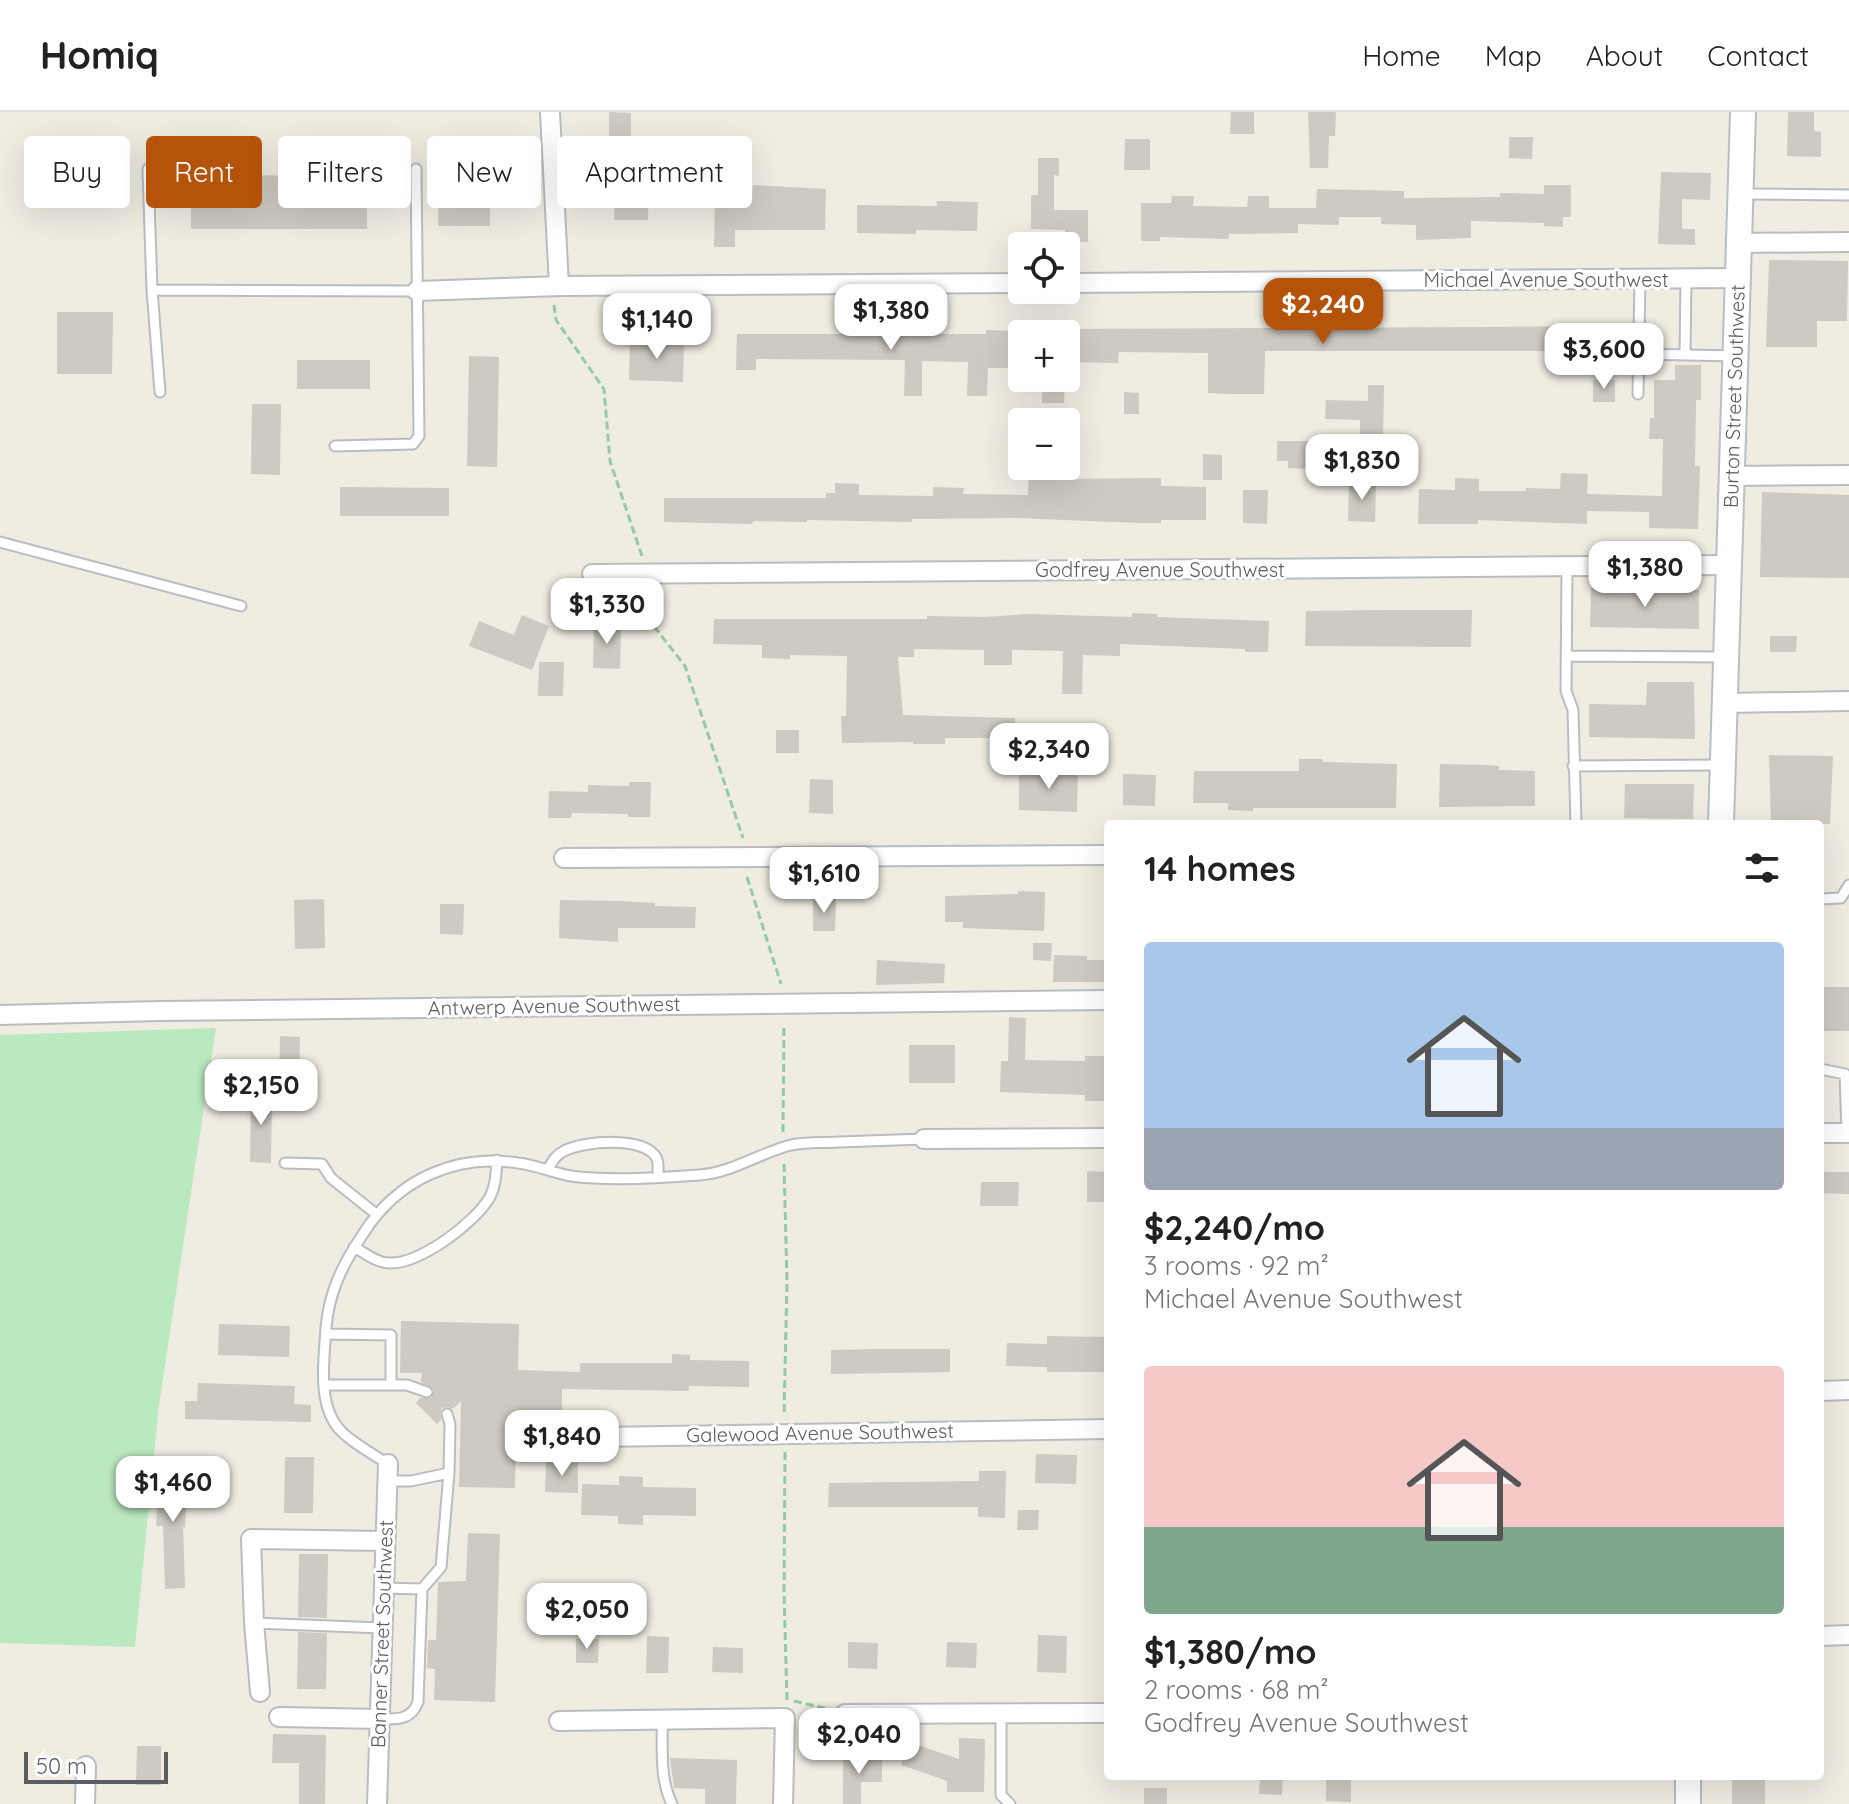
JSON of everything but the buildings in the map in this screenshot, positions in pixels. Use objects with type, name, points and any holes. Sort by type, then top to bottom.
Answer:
[{"type":"main road","name":"Burton Street Southwest","points":[[1721,820],[1743,112]]},
{"type":"main road","points":[[1688,1780],[1688,1804]]},
{"type":"street","points":[[550,112],[556,293]]},
{"type":"street","points":[[1738,243],[1849,242]]},
{"type":"street","name":"Michael Avenue Southwest","points":[[1080,283],[1738,278]]},
{"type":"street","points":[[417,291],[556,293],[1008,283]]},
{"type":"street","points":[[1732,476],[1849,475]]},
{"type":"street","name":"Godfrey Avenue Southwest","points":[[592,574],[1729,565]]},
{"type":"street","points":[[1726,703],[1849,701]]},
{"type":"street","points":[[564,858],[1104,855]]},
{"type":"street","name":"Antwerp Avenue Southwest","points":[[0,1015],[1104,1000]]},
{"type":"street","points":[[1824,1133],[1848,1133]]},
{"type":"street","points":[[924,1139],[1104,1138]]},
{"type":"street","points":[[1824,1391],[1849,1390]]},
{"type":"street","name":"Galewood Avenue Southwest","points":[[533,1438],[1104,1429]]},
{"type":"street","name":"Banner Street Southwest","points":[[377,1804],[388,1472]]},
{"type":"street","points":[[260,1692],[251,1539],[384,1541]]},
{"type":"street","points":[[1824,1636],[1849,1635]]},
{"type":"street","points":[[559,1721],[662,1720],[786,1709],[783,1804]]},
{"type":"street","points":[[845,1714],[1104,1713]]},
{"type":"street","points":[[279,1717],[379,1719]]},
{"type":"street","points":[[85,1804],[86,1766]]},
{"type":"lane","points":[[335,446],[413,444],[419,436],[416,169]]},
{"type":"lane","points":[[1740,194],[1849,195]]},
{"type":"lane","points":[[149,208],[160,392]]},
{"type":"lane","points":[[1638,394],[1640,279]]},
{"type":"lane","points":[[1685,355],[1686,279]]},
{"type":"lane","points":[[152,290],[417,291]]},
{"type":"lane","points":[[1639,354],[1736,356]]},
{"type":"lane","points":[[0,542],[241,606]]},
{"type":"lane","points":[[1567,567],[1566,691],[1573,710],[1576,820]]},
{"type":"lane","points":[[1566,656],[1727,657]]},
{"type":"lane","points":[[1573,766],[1723,765]]},
{"type":"lane","points":[[1824,899],[1841,898],[1849,885]]},
{"type":"lane","points":[[1824,1070],[1845,1074],[1848,1133]]},
{"type":"lane","points":[[449,1473],[411,1481],[388,1472],[340,1430],[329,1414],[325,1385],[326,1334],[334,1284],[376,1214],[407,1186],[434,1171],[462,1163],[497,1160],[592,1178],[699,1175],[722,1172],[765,1153],[799,1144],[924,1139]]},
{"type":"lane","points":[[548,1170],[551,1162],[563,1151],[592,1143],[616,1142],[653,1154],[657,1159],[658,1176]]},
{"type":"lane","points":[[354,1247],[377,1261],[387,1263],[410,1259],[429,1251],[481,1209],[493,1189],[497,1160]]},
{"type":"lane","points":[[285,1163],[322,1164],[331,1178],[376,1214]]},
{"type":"lane","points":[[326,1334],[391,1335],[391,1385]]},
{"type":"lane","points":[[325,1385],[407,1385],[427,1392]]},
{"type":"lane","points":[[379,1719],[405,1718],[414,1711],[418,1702],[422,1589],[441,1567],[449,1473],[450,1424],[447,1414]]},
{"type":"lane","points":[[383,1588],[422,1589]]},
{"type":"lane","points":[[254,1623],[382,1628]]},
{"type":"lane","points":[[1001,1714],[1001,1795],[1010,1804]]},
{"type":"lane","points":[[662,1720],[663,1775],[672,1804]]},
{"type":"path","points":[[556,293],[556,320],[604,389],[610,461],[642,560]]},
{"type":"path","points":[[647,586],[651,619],[658,634],[685,666],[741,827],[743,845]]},
{"type":"path","points":[[746,870],[783,995]]},
{"type":"path","points":[[783,1136],[784,1010]]},
{"type":"path","points":[[784,1158],[787,1282],[784,1419]]},
{"type":"path","points":[[785,1444],[786,1709]]},
{"type":"path","points":[[775,1700],[786,1709],[845,1714]]},
{"type":"green space","points":[[216,1028],[159,1405],[135,1647],[0,1643],[0,1035]]}]
